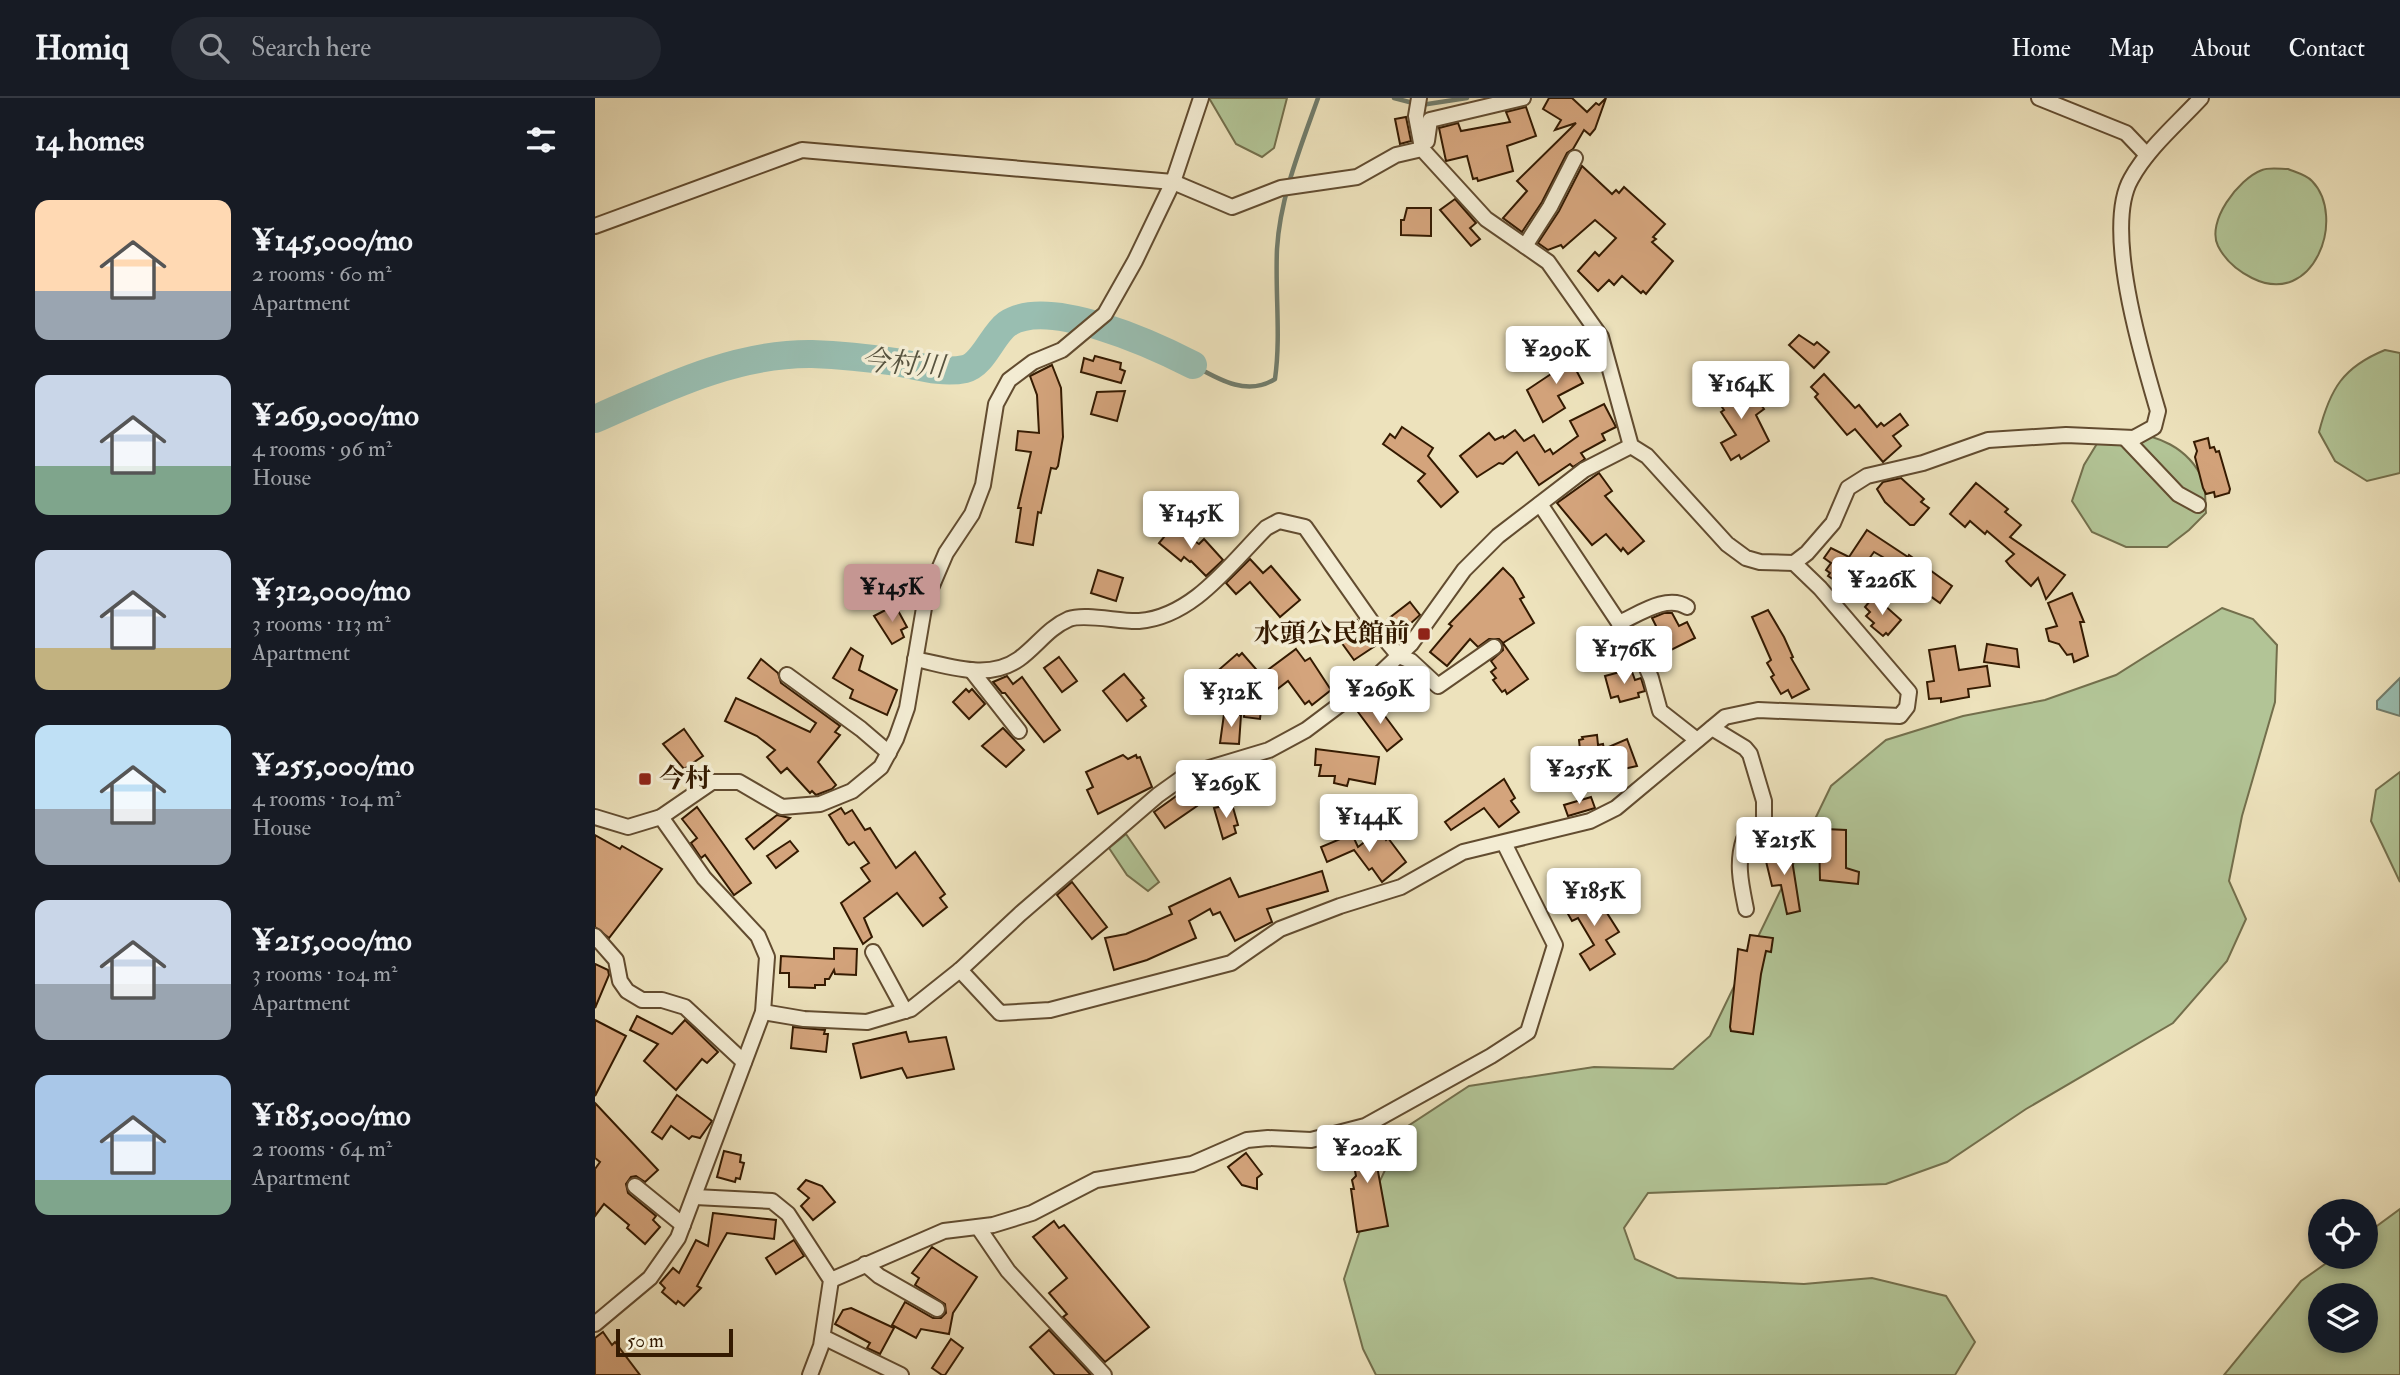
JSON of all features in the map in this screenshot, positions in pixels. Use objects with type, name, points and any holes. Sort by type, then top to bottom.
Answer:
[{"type":"street","points":[[595,817],[628,827],[661,817],[712,782],[739,782],[782,807],[820,804],[852,791],[881,767],[907,708],[925,602],[946,554],[972,514],[983,485],[996,404],[1009,380],[1033,362],[1062,350],[1105,314],[1135,261],[1173,182],[1201,98]]},
{"type":"street","points":[[595,226],[801,150],[1173,182],[1232,207],[1281,188],[1357,177],[1396,155],[1422,146],[1427,141],[1430,120],[1523,98]]},
{"type":"street","points":[[2039,98],[2126,133],[2147,155]]},
{"type":"street","points":[[1419,99],[1416,116],[1422,146],[1486,219],[1548,262],[1601,337],[1631,446],[1647,456],[1727,544],[1746,558],[1760,562],[1794,563],[1807,553],[1833,523],[1848,488],[1867,476],[1923,463],[1988,440],[2066,435],[2134,438],[2154,427],[2158,411],[2129,300],[2121,204],[2130,181],[2147,155],[2201,98]]},
{"type":"street","points":[[1525,246],[1550,207],[1575,158]]},
{"type":"street","points":[[2125,438],[2178,494],[2198,505]]},
{"type":"street","points":[[763,1012],[803,1019],[867,1022],[905,1011],[960,970],[1040,897],[1186,775],[1269,750],[1306,730],[1374,679],[1416,638],[1464,570],[1498,536],[1584,470],[1631,446]]},
{"type":"street","points":[[1539,504],[1643,659],[1660,711],[1697,740]]},
{"type":"street","points":[[915,659],[984,672],[1004,667],[1019,659],[1053,627],[1073,618],[1141,621],[1174,613],[1195,598],[1266,528],[1279,521],[1305,527],[1378,631],[1399,656],[1411,661],[1438,686],[1494,647]]},
{"type":"street","points":[[960,970],[1000,1013],[1049,1010],[1231,963],[1280,929],[1401,887],[1464,852],[1590,821],[1616,808],[1725,716],[1758,710],[1900,716],[1907,707],[1909,692],[1820,588],[1794,563]]},
{"type":"street","points":[[1619,623],[1668,601],[1679,602],[1687,607]]},
{"type":"street","points":[[971,670],[1019,731]]},
{"type":"street","points":[[787,675],[889,752]]},
{"type":"street","points":[[1712,728],[1750,754],[1764,801],[1764,827],[1744,839],[1740,850],[1738,866],[1746,909]]},
{"type":"street","points":[[596,1322],[650,1278],[678,1238],[763,1012],[767,957],[758,936],[704,878],[661,817]]},
{"type":"street","points":[[831,1280],[944,1231],[978,1227],[1032,1213],[1096,1180],[1192,1164],[1247,1140],[1311,1140],[1365,1126],[1492,1056],[1528,1032],[1555,945],[1504,843]]},
{"type":"street","points":[[595,938],[617,960],[620,981],[627,991],[642,1000],[662,1000],[685,1007],[744,1062]]},
{"type":"street","points":[[873,952],[905,1011]]},
{"type":"street","points":[[635,1186],[683,1225]]},
{"type":"street","points":[[695,1197],[772,1201],[788,1214],[831,1280],[823,1337],[810,1375]]},
{"type":"street","points":[[978,1227],[1008,1271],[1104,1375]]},
{"type":"street","points":[[865,1264],[879,1276],[937,1309]]},
{"type":"street","points":[[823,1337],[901,1375]]},
{"type":"green space","points":[[1209,98],[1287,98],[1274,148],[1262,157],[1236,144]]},
{"type":"green space","points":[[2265,169],[2288,169],[2310,179],[2322,197],[2326,216],[2325,236],[2318,255],[2307,270],[2292,281],[2274,284],[2252,278],[2229,261],[2218,246],[2216,225],[2227,202],[2243,182]]},
{"type":"green space","points":[[2385,350],[2400,353],[2400,473],[2367,481],[2335,461],[2319,432],[2328,403],[2340,381],[2359,364]]},
{"type":"green space","points":[[2124,430],[2170,444],[2189,459],[2203,480],[2206,513],[2167,547],[2126,547],[2092,532],[2072,501],[2084,465],[2098,442]]},
{"type":"green space","points":[[2222,608],[2253,619],[2277,645],[2275,702],[2242,816],[2229,881],[2246,919],[2227,961],[2173,1023],[2026,1109],[1947,1162],[1886,1184],[1648,1193],[1624,1228],[1635,1259],[1677,1278],[1804,1284],[1872,1278],[1946,1296],[1975,1342],[1955,1375],[1376,1375],[1363,1349],[1344,1279],[1368,1206],[1405,1128],[1469,1086],[1594,1067],[1673,1069],[1710,1036],[1831,786],[1886,740],[1963,716],[2045,700],[2116,675]]},
{"type":"green space","points":[[2400,772],[2400,882],[2371,821],[2376,790]]},
{"type":"green space","points":[[1126,834],[1159,882],[1148,891],[1127,875],[1109,848]]},
{"type":"green space","points":[[2400,1209],[2400,1375],[2224,1375],[2301,1281],[2318,1269],[2378,1269],[2378,1225]]},
{"type":"water","points":[[2400,678],[2400,716],[2377,709],[2377,701]]},
{"type":"building","points":[[1549,98],[1572,98],[1587,112],[1606,98],[1595,129],[1590,135],[1584,130],[1573,149],[1567,153],[1542,202],[1522,232],[1503,218],[1527,191],[1517,181],[1576,123],[1555,130],[1561,120],[1543,109]]},
{"type":"building","points":[[1526,107],[1536,136],[1507,146],[1513,171],[1478,181],[1477,178],[1473,179],[1467,156],[1446,161],[1439,128],[1458,123],[1461,131],[1510,122],[1506,112]]},
{"type":"building","points":[[1406,117],[1411,141],[1400,144],[1395,119]]},
{"type":"building","points":[[1582,166],[1612,194],[1616,190],[1619,193],[1624,187],[1665,224],[1653,237],[1656,239],[1652,242],[1673,261],[1646,294],[1643,291],[1641,293],[1622,276],[1614,285],[1609,280],[1598,291],[1578,271],[1595,252],[1599,256],[1616,238],[1595,220],[1563,248],[1561,245],[1548,250],[1538,243],[1559,211]]},
{"type":"building","points":[[1455,199],[1476,223],[1470,228],[1480,239],[1471,246],[1440,210]]},
{"type":"building","points":[[1407,208],[1431,208],[1431,236],[1401,235],[1401,220],[1404,220]]},
{"type":"building","points":[[1799,335],[1814,345],[1817,342],[1829,352],[1814,368],[1789,345]]},
{"type":"building","points":[[1578,351],[1584,364],[1575,368],[1583,383],[1558,396],[1565,408],[1543,422],[1527,390],[1554,372],[1551,365]]},
{"type":"building","points":[[1095,356],[1121,363],[1120,369],[1125,371],[1121,383],[1081,372],[1084,358],[1093,361]]},
{"type":"building","points":[[1052,365],[1061,388],[1063,437],[1058,466],[1056,469],[1051,468],[1041,513],[1038,512],[1033,545],[1016,542],[1021,508],[1018,508],[1031,452],[1016,450],[1018,431],[1039,433],[1037,395],[1030,376]]},
{"type":"building","points":[[1824,374],[1855,408],[1859,405],[1877,427],[1881,423],[1884,426],[1900,414],[1908,425],[1893,436],[1901,446],[1883,462],[1855,429],[1847,435],[1815,397],[1818,394],[1811,387]]},
{"type":"building","points":[[1732,381],[1739,390],[1744,387],[1764,409],[1756,415],[1769,441],[1741,459],[1739,455],[1731,460],[1721,443],[1736,435],[1713,394]]},
{"type":"building","points":[[1125,391],[1117,421],[1091,414],[1097,392]]},
{"type":"building","points":[[1604,404],[1616,427],[1602,434],[1605,440],[1581,453],[1585,459],[1573,467],[1570,464],[1539,485],[1517,452],[1503,464],[1499,463],[1477,477],[1460,456],[1489,433],[1495,440],[1503,436],[1504,438],[1515,430],[1524,441],[1534,435],[1545,452],[1550,449],[1553,454],[1578,436],[1570,421]]},
{"type":"building","points":[[1402,427],[1433,448],[1428,456],[1458,492],[1441,507],[1418,481],[1425,474],[1383,444],[1390,434],[1395,438]]},
{"type":"building","points":[[2208,438],[2210,448],[2214,447],[2216,452],[2219,451],[2230,489],[2229,493],[2215,497],[2214,492],[2206,494],[2203,488],[2195,457],[2197,451],[2194,442]]},
{"type":"building","points":[[1599,473],[1612,491],[1605,496],[1644,541],[1628,554],[1623,548],[1621,551],[1606,534],[1592,545],[1557,503]]},
{"type":"building","points":[[1901,478],[1924,499],[1921,502],[1929,508],[1914,525],[1910,525],[1885,502],[1877,489],[1883,482]]},
{"type":"building","points":[[1976,483],[2008,509],[2005,512],[2021,525],[2010,537],[2065,575],[2046,599],[2038,578],[2031,586],[2006,561],[2014,554],[1987,531],[1985,534],[1970,521],[1965,527],[1950,514]]},
{"type":"building","points":[[1173,526],[1199,544],[1204,539],[1223,560],[1206,576],[1191,561],[1184,557],[1181,561],[1159,543]]},
{"type":"building","points":[[1867,530],[1908,557],[1909,555],[1952,586],[1940,603],[1912,583],[1917,577],[1874,552],[1849,586],[1845,587],[1828,576],[1830,573],[1826,570],[1831,563],[1824,558],[1831,548],[1849,557]]},
{"type":"building","points":[[1250,559],[1263,573],[1271,566],[1300,600],[1280,617],[1250,582],[1236,594],[1226,583]]},
{"type":"building","points":[[1503,568],[1513,578],[1524,597],[1520,599],[1534,623],[1503,643],[1528,679],[1507,694],[1505,690],[1502,692],[1493,680],[1496,678],[1491,672],[1496,668],[1491,661],[1503,650],[1499,639],[1489,639],[1478,647],[1470,639],[1447,666],[1430,652],[1452,626],[1449,624]]},
{"type":"building","points":[[1098,570],[1123,578],[1116,601],[1091,593]]},
{"type":"building","points":[[2072,593],[2084,622],[2080,622],[2088,656],[2074,662],[2072,654],[2067,655],[2059,644],[2049,641],[2046,629],[2057,626],[2048,603]]},
{"type":"building","points":[[1874,596],[1901,620],[1888,635],[1886,633],[1883,636],[1871,626],[1874,623],[1866,616],[1870,612],[1865,607]]},
{"type":"building","points":[[1410,602],[1420,615],[1399,634],[1388,619]]},
{"type":"building","points":[[895,605],[907,627],[901,630],[904,637],[892,644],[874,616]]},
{"type":"building","points":[[1768,610],[1809,689],[1792,698],[1788,690],[1781,694],[1771,677],[1774,675],[1767,663],[1771,660],[1752,617]]},
{"type":"building","points":[[1672,613],[1679,626],[1687,622],[1695,638],[1665,653],[1652,618]]},
{"type":"building","points":[[1357,620],[1375,646],[1354,660],[1336,635]]},
{"type":"building","points":[[1987,644],[2017,649],[2019,667],[1984,662]]},
{"type":"building","points":[[1955,646],[1959,670],[1987,666],[1990,686],[1968,689],[1969,697],[1941,702],[1941,698],[1929,699],[1927,682],[1934,681],[1929,650]]},
{"type":"building","points":[[851,648],[863,656],[859,670],[897,690],[887,715],[850,698],[853,690],[833,678]]},
{"type":"building","points":[[1296,649],[1305,661],[1310,658],[1331,690],[1312,705],[1309,701],[1305,704],[1288,681],[1262,701],[1260,719],[1244,717],[1246,698],[1232,682],[1224,685],[1214,674],[1237,654],[1239,656],[1242,653],[1261,675]]},
{"type":"building","points":[[1059,657],[1077,681],[1062,692],[1044,668]]},
{"type":"building","points":[[761,659],[778,673],[781,683],[840,726],[835,732],[840,735],[818,762],[836,785],[832,789],[816,795],[812,791],[810,793],[787,768],[781,773],[767,757],[775,750],[757,736],[725,721],[736,698],[810,732],[816,723],[748,678]]},
{"type":"building","points":[[1631,669],[1635,680],[1641,678],[1645,691],[1638,693],[1639,697],[1620,702],[1618,696],[1611,698],[1605,676]]},
{"type":"building","points":[[1124,674],[1144,698],[1141,700],[1146,706],[1127,721],[1103,691]]},
{"type":"building","points":[[1007,676],[1013,684],[1022,677],[1060,730],[1044,742],[993,682]]},
{"type":"building","points":[[966,689],[969,692],[972,689],[985,704],[969,719],[953,702]]},
{"type":"building","points":[[1373,700],[1402,739],[1387,751],[1358,712]]},
{"type":"building","points":[[1224,714],[1241,715],[1239,744],[1220,743]]},
{"type":"building","points":[[1003,728],[1024,750],[1006,767],[982,746]]},
{"type":"building","points":[[684,729],[703,756],[684,769],[663,744]]},
{"type":"building","points":[[1597,735],[1598,745],[1603,744],[1604,749],[1627,739],[1637,766],[1588,777],[1558,780],[1559,783],[1547,785],[1546,781],[1537,782],[1536,773],[1559,768],[1558,752],[1580,750],[1579,740],[1583,739],[1582,737]]},
{"type":"building","points":[[1316,749],[1379,757],[1375,784],[1349,779],[1347,786],[1334,783],[1335,776],[1319,776],[1321,765],[1315,765]]},
{"type":"building","points":[[1123,755],[1128,759],[1136,755],[1137,758],[1140,757],[1152,787],[1098,814],[1087,790],[1093,787],[1086,772]]},
{"type":"building","points":[[1504,779],[1515,798],[1511,801],[1519,812],[1499,827],[1484,808],[1451,830],[1445,822]]},
{"type":"building","points":[[1182,792],[1187,792],[1197,806],[1165,828],[1154,812]]},
{"type":"building","points":[[1591,797],[1595,808],[1568,816],[1564,805]]},
{"type":"building","points":[[1232,804],[1238,825],[1234,826],[1236,833],[1223,839],[1214,808]]},
{"type":"building","points":[[697,807],[751,883],[734,895],[705,855],[701,858],[691,843],[697,838],[682,819]]},
{"type":"building","points":[[841,808],[845,814],[852,810],[865,830],[870,828],[896,868],[915,852],[945,894],[940,898],[947,907],[923,926],[897,893],[864,918],[872,937],[863,944],[841,903],[870,881],[861,868],[869,863],[854,842],[849,845],[847,843],[829,815]]},
{"type":"building","points":[[777,815],[790,818],[754,849],[746,839]]},
{"type":"building","points":[[1825,829],[1846,830],[1846,868],[1859,872],[1858,884],[1820,880],[1819,834],[1825,834]]},
{"type":"building","points":[[1379,831],[1386,840],[1388,838],[1406,862],[1382,882],[1354,850],[1327,862],[1321,847],[1352,834],[1358,847]]},
{"type":"building","points":[[595,835],[620,849],[622,846],[662,869],[609,938],[595,927]]},
{"type":"building","points":[[790,841],[798,851],[776,868],[767,856]]},
{"type":"building","points":[[1790,847],[1800,911],[1787,914],[1781,885],[1772,886],[1764,853]]},
{"type":"building","points":[[1322,871],[1328,891],[1267,909],[1272,922],[1235,941],[1220,912],[1213,915],[1210,909],[1189,921],[1196,938],[1147,960],[1114,970],[1105,938],[1126,934],[1172,914],[1169,907],[1230,878],[1239,897]]},
{"type":"building","points":[[1072,882],[1107,927],[1092,939],[1057,895]]},
{"type":"building","points":[[1593,891],[1619,932],[1606,940],[1615,954],[1590,970],[1580,954],[1594,945],[1578,918],[1572,921],[1564,907]]},
{"type":"building","points":[[1750,935],[1773,938],[1771,952],[1766,951],[1761,974],[1753,1034],[1731,1031],[1730,1027],[1738,949],[1747,951]]},
{"type":"building","points":[[834,948],[857,949],[856,975],[835,974],[834,970],[829,979],[825,979],[825,985],[815,985],[815,988],[789,987],[789,973],[780,973],[781,956],[834,959]]},
{"type":"building","points":[[595,964],[608,970],[609,975],[595,1008]]},
{"type":"building","points":[[637,1016],[672,1034],[685,1020],[718,1052],[707,1063],[702,1059],[676,1090],[644,1061],[658,1044],[630,1030]]},
{"type":"building","points":[[595,1020],[626,1036],[595,1096]]},
{"type":"building","points":[[793,1027],[825,1030],[824,1034],[828,1034],[826,1052],[791,1048]]},
{"type":"building","points":[[906,1032],[909,1042],[946,1037],[954,1069],[907,1078],[902,1068],[861,1078],[853,1044]]},
{"type":"building","points":[[677,1095],[712,1121],[700,1138],[692,1136],[689,1139],[671,1126],[662,1139],[652,1132]]},
{"type":"building","points":[[595,1103],[658,1170],[645,1182],[636,1176],[631,1177],[626,1184],[628,1193],[656,1216],[653,1220],[660,1227],[645,1244],[627,1228],[629,1225],[604,1204],[595,1216],[595,1169],[600,1162],[595,1158]]},
{"type":"building","points":[[1372,1133],[1380,1166],[1377,1166],[1388,1226],[1357,1232],[1351,1189],[1354,1189],[1352,1180],[1356,1176],[1349,1140]]},
{"type":"building","points":[[724,1151],[741,1155],[740,1162],[744,1163],[740,1179],[736,1178],[735,1182],[717,1177]]},
{"type":"building","points":[[1246,1153],[1262,1174],[1257,1178],[1257,1189],[1242,1185],[1228,1167]]},
{"type":"building","points":[[806,1180],[822,1186],[835,1202],[813,1220],[801,1206],[809,1198],[798,1189]]},
{"type":"building","points":[[713,1213],[776,1220],[774,1239],[727,1233],[697,1286],[701,1288],[684,1306],[678,1301],[676,1304],[662,1292],[665,1288],[660,1283],[673,1268],[679,1273],[696,1240],[708,1246]]},
{"type":"building","points":[[1054,1221],[1059,1228],[1064,1225],[1149,1327],[1105,1362],[1063,1317],[1067,1314],[1049,1293],[1067,1278],[1033,1237]]},
{"type":"building","points":[[794,1240],[804,1256],[776,1274],[766,1258]]},
{"type":"building","points":[[932,1247],[977,1277],[953,1313],[949,1334],[921,1329],[916,1338],[892,1325],[905,1302],[933,1318],[941,1318],[946,1313],[945,1304],[915,1285],[919,1278],[912,1273]]},
{"type":"building","points":[[851,1308],[894,1328],[880,1354],[867,1348],[870,1343],[835,1324],[843,1310]]},
{"type":"building","points":[[1049,1330],[1091,1375],[1055,1375],[1030,1347]]},
{"type":"building","points":[[603,1332],[612,1345],[615,1342],[640,1375],[595,1375],[595,1338]]},
{"type":"building","points":[[951,1339],[963,1348],[945,1375],[942,1375],[932,1368]]},
{"type":"waterway","points":[[1193,365],[1223,380],[1243,386],[1264,384],[1275,379],[1278,347],[1277,249],[1282,210],[1292,172],[1318,98]]},
{"type":"waterway","points":[[1394,98],[1421,105],[1467,98]]},
{"type":"waterway","name":"今村川","points":[[595,419],[700,375],[727,366],[783,355],[833,355],[939,370],[965,369],[977,362],[1007,324],[1025,317],[1074,319],[1128,336],[1193,365]]},
{"type":"place","name":"水頭公民館前","points":[[1424,634]]},
{"type":"place","name":"今村","points":[[645,779]]}]
